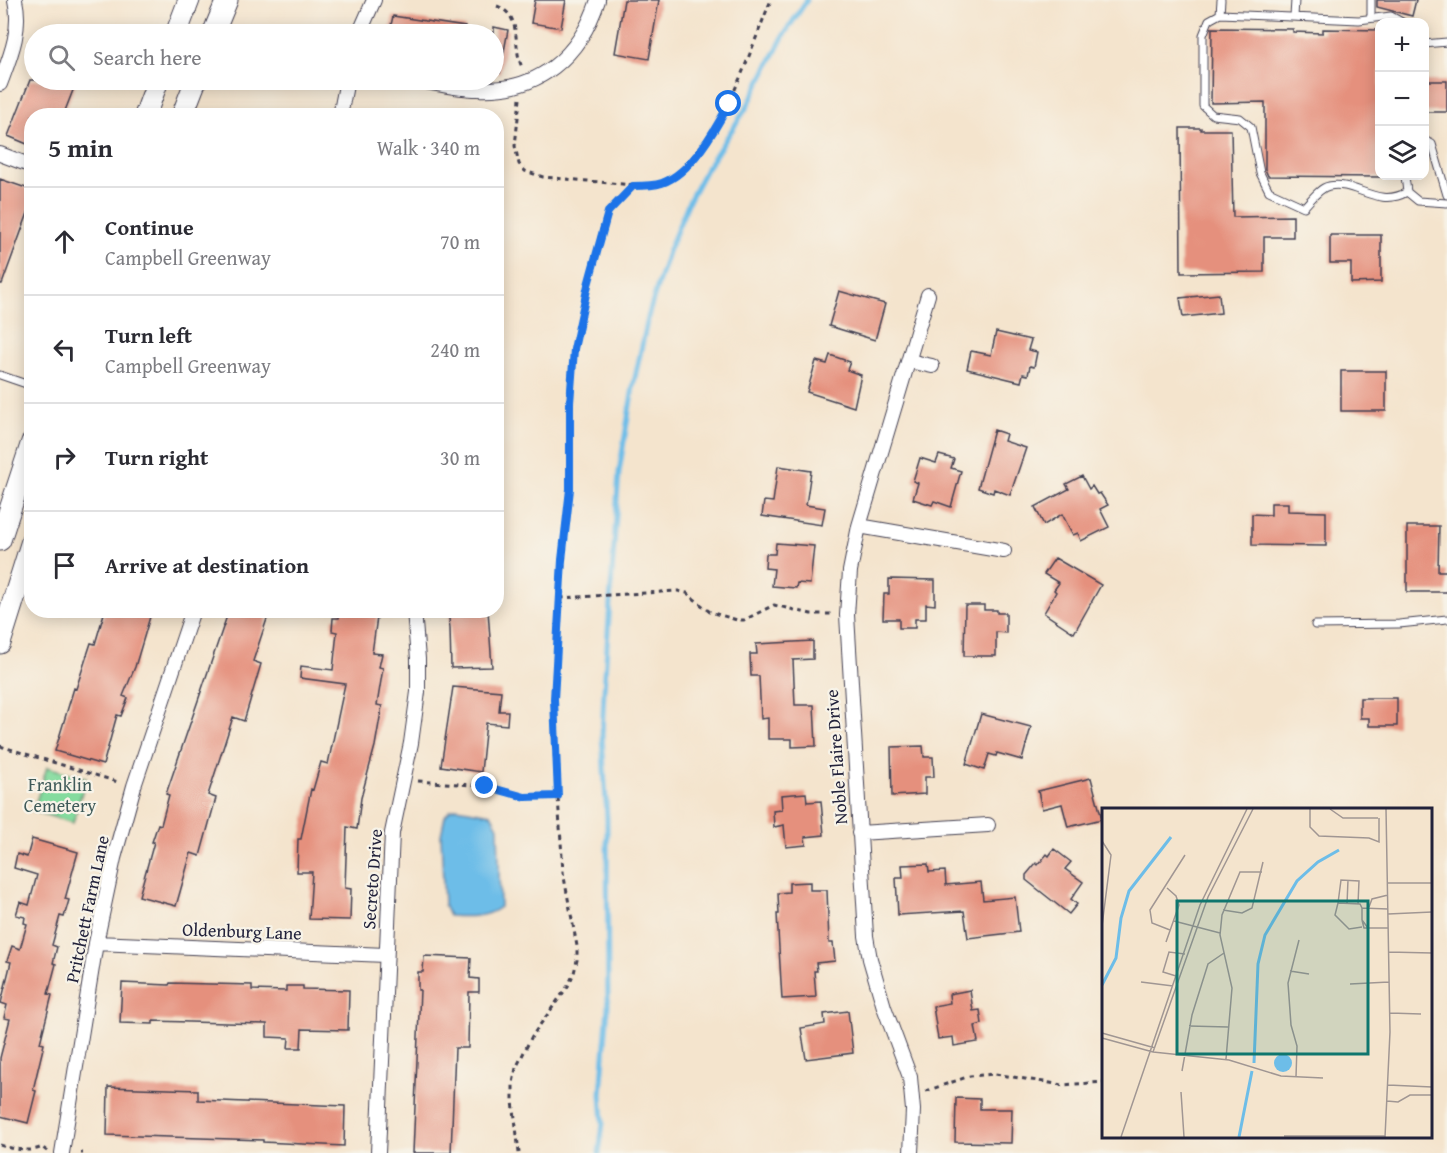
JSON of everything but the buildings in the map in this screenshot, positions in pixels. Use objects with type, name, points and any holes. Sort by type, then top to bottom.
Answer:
[{"type":"main road","points":[[180,24],[189,0]]},
{"type":"main road","points":[[217,24],[227,0]]},
{"type":"main road","points":[[148,108],[154,90]]},
{"type":"main road","points":[[185,108],[192,90]]},
{"type":"main road","points":[[0,540],[24,466]]},
{"type":"main road","points":[[0,644],[24,567]]},
{"type":"street","points":[[0,84],[15,43],[18,25],[15,0]]},
{"type":"street","points":[[363,24],[374,0]]},
{"type":"street","points":[[504,87],[517,86],[537,78],[563,60],[582,38],[598,0]]},
{"type":"street","points":[[342,108],[345,90]]},
{"type":"street","points":[[0,154],[24,162]]},
{"type":"street","name":"Noble Flaire Drive","points":[[911,1153],[913,1094],[904,1058],[884,1007],[870,959],[864,913],[846,632],[850,571],[859,526],[928,295]]},
{"type":"street","points":[[909,361],[932,366]]},
{"type":"street","points":[[859,526],[1004,551]]},
{"type":"street","name":"Pritchett Farm Lane","points":[[55,1153],[114,858],[128,806],[190,618]]},
{"type":"street","name":"Secreto Drive","points":[[378,1153],[392,833],[411,743],[418,692],[415,618]]},
{"type":"street","points":[[859,833],[988,825]]},
{"type":"street","name":"Oldenburg Lane","points":[[96,943],[386,955]]},
{"type":"lane","points":[[1220,14],[1221,0]]},
{"type":"lane","points":[[1294,17],[1295,0]]},
{"type":"lane","points":[[1371,0],[1371,18]]},
{"type":"lane","points":[[1395,18],[1391,16],[1359,20],[1220,14],[1209,20],[1203,34],[1203,106],[1213,115],[1240,118],[1251,127],[1260,173],[1269,191],[1304,207],[1319,192],[1329,186],[1343,187],[1379,197],[1399,197],[1407,192]]},
{"type":"lane","points":[[1429,44],[1447,42]]},
{"type":"lane","points":[[1429,142],[1432,144],[1447,195]]},
{"type":"lane","points":[[1406,180],[1407,192],[1418,201],[1447,203]]},
{"type":"lane","points":[[0,375],[24,383]]},
{"type":"lane","points":[[1315,625],[1399,624],[1447,619]]},
{"type":"path","points":[[519,95],[521,102],[515,156],[525,171],[543,177],[633,186],[660,184],[680,173],[718,125],[738,87],[771,0]]},
{"type":"path","points":[[497,6],[505,9],[513,21],[517,54],[524,70],[519,72]]},
{"type":"path","points":[[519,1153],[513,1101],[516,1068],[532,1036],[568,986],[577,960],[577,946],[563,872],[554,699],[570,489],[571,376],[580,319],[608,212],[633,186]]},
{"type":"path","points":[[560,598],[668,591],[687,593],[710,612],[736,620],[744,620],[774,605],[811,614],[837,615]]},
{"type":"path","points":[[0,746],[118,782]]},
{"type":"path","points":[[418,781],[485,786],[525,797],[558,796]]},
{"type":"path","points":[[922,1092],[970,1076],[995,1074],[1054,1084],[1102,1083]]},
{"type":"path","points":[[0,1145],[26,1152],[38,1151],[42,1148],[55,1153]]},
{"type":"green space","name":"Franklin Cemetery","points":[[47,767],[86,778],[73,823],[33,811]]},
{"type":"water","points":[[457,808],[491,814],[498,827],[500,907],[482,915],[449,916],[444,905],[441,835],[445,816],[450,810]]},
{"type":"waterway","points":[[599,1153],[603,1123],[601,1094],[608,1006],[607,818],[602,736],[604,690],[619,472],[633,387],[649,313],[668,252],[689,201],[706,169],[747,107],[785,33],[807,0]]},
{"type":"route","points":[[485,786],[525,797],[558,796],[554,699],[562,560],[570,489],[571,376],[580,319],[603,225],[608,212],[633,186],[660,184],[680,173],[705,144],[729,104]]}]
